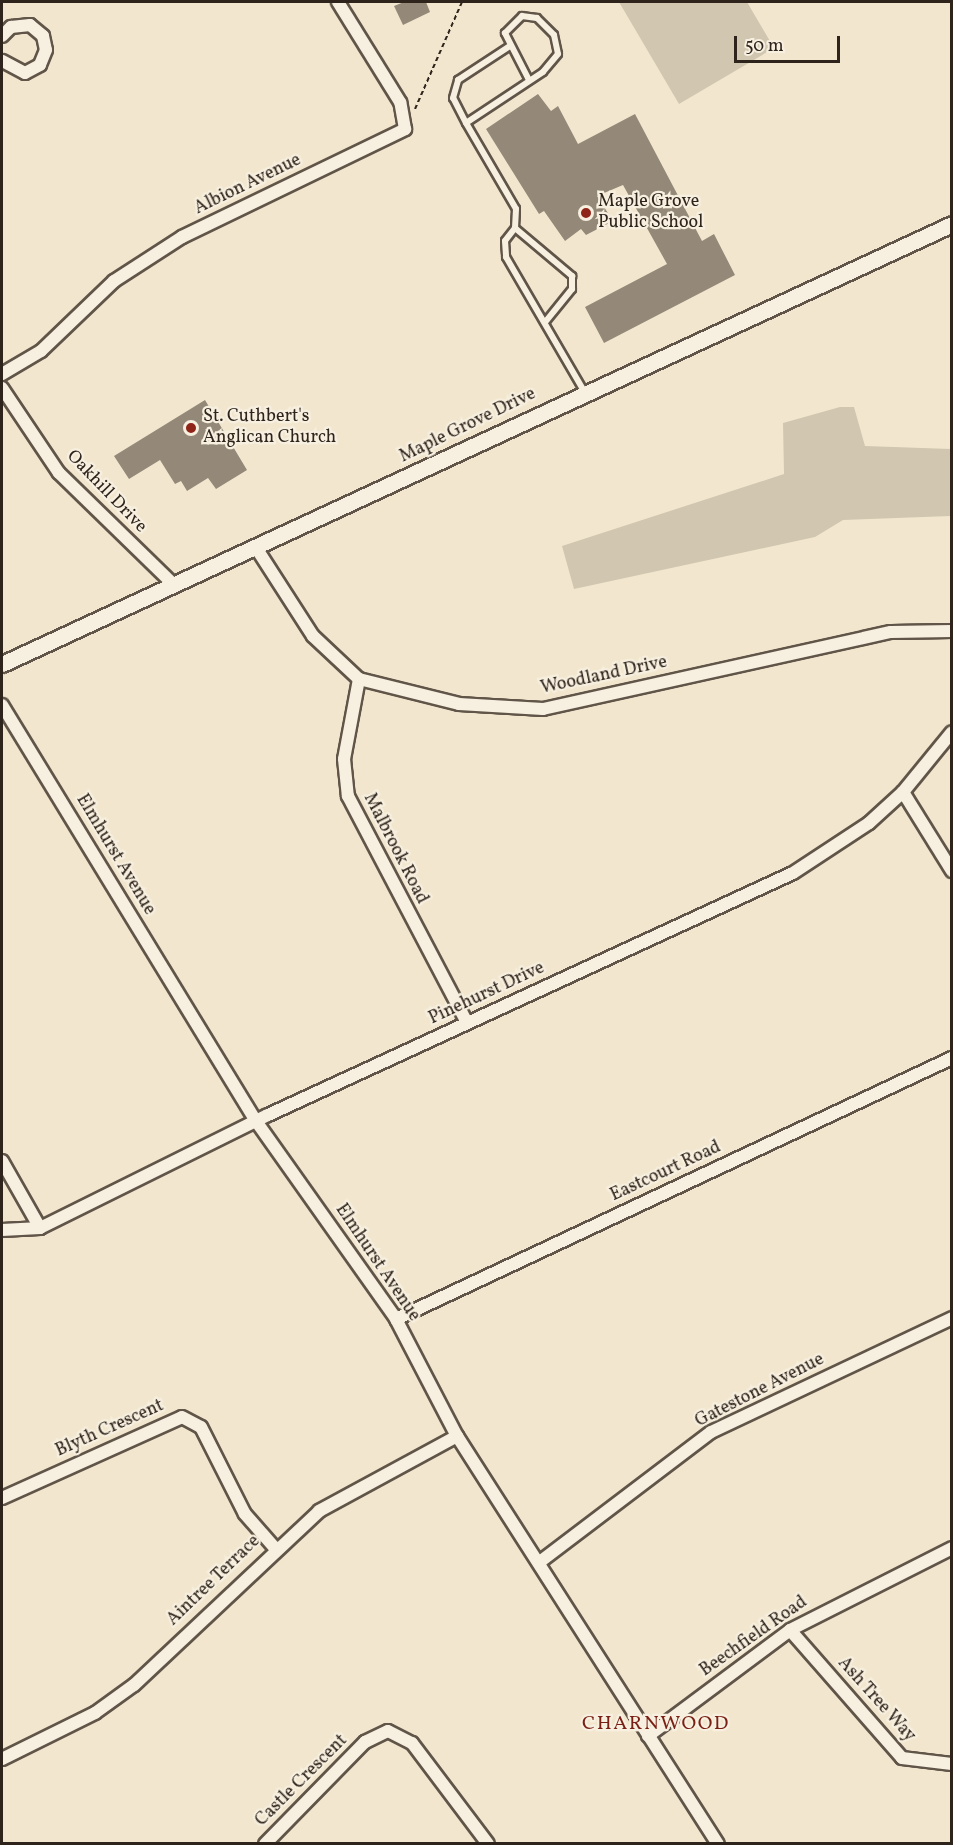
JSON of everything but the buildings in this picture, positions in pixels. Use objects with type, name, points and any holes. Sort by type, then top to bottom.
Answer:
[{"type":"street","points":[[339,2],[400,102],[405,129]]},
{"type":"street","points":[[2,36],[11,27],[30,25],[43,36],[46,50],[40,65],[25,73],[2,62]]},
{"type":"street","name":"Albion Avenue","points":[[2,374],[41,351],[114,281],[182,237],[405,129]]},
{"type":"street","name":"Maple Grove Drive","points":[[2,664],[488,441],[584,391],[951,224]]},
{"type":"street","name":"Oakhill Drive","points":[[2,388],[59,474],[174,585]]},
{"type":"street","name":"Woodland Drive","points":[[255,546],[313,636],[359,679],[459,704],[543,709],[891,632],[951,631]]},
{"type":"street","name":"Malbrook Road","points":[[359,679],[344,759],[348,796],[466,1023]]},
{"type":"street","name":"Elmhurst Avenue","points":[[2,705],[256,1121],[396,1319],[457,1436],[542,1561],[648,1736],[718,1844]]},
{"type":"street","name":"Pinehurst Drive","points":[[2,1230],[40,1228],[256,1121],[793,873],[830,853],[903,792],[951,732]]},
{"type":"street","points":[[903,792],[951,871]]},
{"type":"street","name":"Eastcourt Road","points":[[396,1319],[951,1058]]},
{"type":"street","points":[[2,1161],[40,1228]]},
{"type":"street","name":"Gatestone Avenue","points":[[542,1561],[711,1432],[951,1318]]},
{"type":"street","name":"Blyth Crescent","points":[[2,1498],[182,1417],[201,1427],[245,1514],[274,1547]]},
{"type":"street","name":"Aintree Terrace","points":[[2,1759],[95,1713],[134,1685],[274,1547],[319,1511],[457,1436]]},
{"type":"street","name":"Beechfield Road","points":[[648,1736],[789,1630],[951,1548]]},
{"type":"street","name":"Ash Tree Way","points":[[789,1630],[902,1758],[951,1764]]},
{"type":"street","name":"Castle Crescent","points":[[265,1844],[365,1742],[388,1731],[412,1743],[488,1844]]},
{"type":"lane","points":[[466,123],[530,80],[558,54],[554,34],[537,18],[522,16],[505,33],[530,80]]},
{"type":"lane","points":[[510,46],[458,80],[453,98],[516,209],[515,228],[505,241],[506,257],[546,321],[584,391]]},
{"type":"lane","points":[[515,228],[572,276],[572,289],[546,321]]},
{"type":"path","points":[[405,129],[462,2]]},
{"type":"shaded area","points":[[619,2],[747,2],[774,48],[679,104]]},
{"type":"shaded area","points":[[840,407],[854,407],[865,446],[951,449],[951,516],[843,520],[815,537],[574,589],[562,546],[784,474],[783,423]]},
{"type":"place","name":"Maple Grove Public School","points":[[586,213]]},
{"type":"place","name":"St. Cuthbert's Anglican Church","points":[[191,428]]},
{"type":"district","name":"CHARNWOOD","points":[[656,1724]]}]
